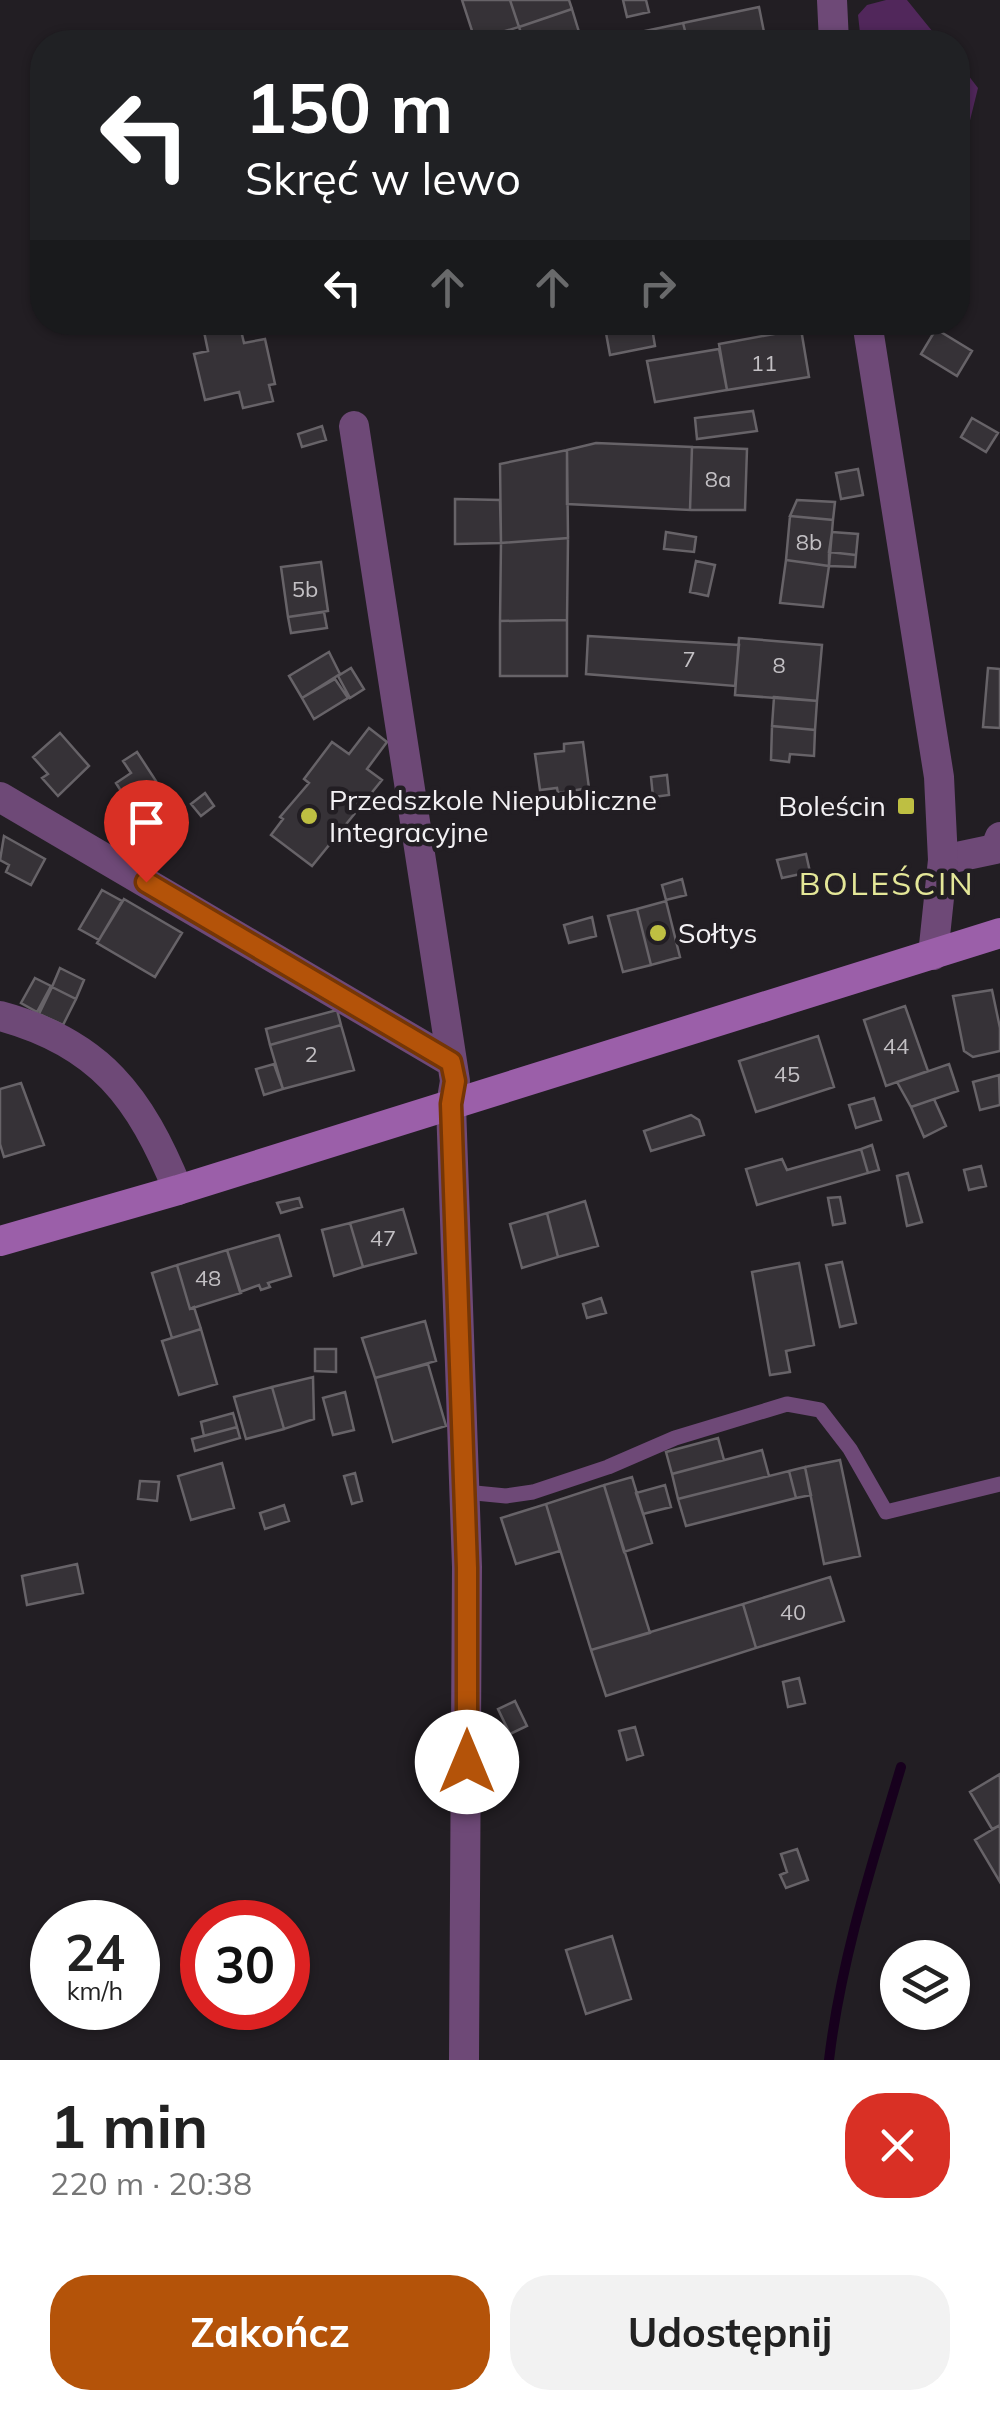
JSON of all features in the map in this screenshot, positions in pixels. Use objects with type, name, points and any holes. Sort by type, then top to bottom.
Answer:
[{"type":"main road","points":[[0,1241],[178,1190],[1000,934]]},
{"type":"street","points":[[832,0],[833,30]]},
{"type":"street","points":[[870,335],[938,777],[943,860],[932,955]]},
{"type":"street","points":[[354,426],[455,1081],[451,1104],[465,1492],[464,2060]]},
{"type":"street","points":[[0,797],[451,1062]]},
{"type":"street","points":[[943,860],[998,848]]},
{"type":"street","points":[[0,1016],[22,1022],[87,1053],[99,1064],[133,1099],[178,1190]]},
{"type":"lane","points":[[465,1492],[506,1496],[533,1492],[675,1438],[787,1404],[820,1410],[850,1449],[886,1512],[1000,1484]]},
{"type":"shaded area","points":[[907,0],[931,30],[860,30],[858,15],[867,5]]},
{"type":"shaded area","points":[[970,78],[978,88],[970,120]]},
{"type":"building","points":[[462,0],[510,0],[519,27],[472,30]]},
{"type":"building","points":[[510,0],[569,0],[572,9],[519,27]]},
{"type":"building","points":[[623,0],[646,0],[649,12],[627,17]]},
{"type":"building","points":[[759,7],[764,30],[685,30],[683,23]]},
{"type":"building","points":[[572,9],[578,30],[520,30],[519,27]]},
{"type":"building","points":[[683,23],[685,30],[650,30]]},
{"type":"building","points":[[205,335],[242,335],[244,343],[265,339],[275,384],[269,385],[273,401],[243,408],[239,392],[205,400],[194,354],[208,351]]},
{"type":"building","points":[[606,335],[653,335],[655,346],[610,355]]},
{"type":"building","points":[[768,335],[802,335],[809,377],[727,390],[719,344]]},
{"type":"building","points":[[932,335],[946,335],[972,351],[957,376],[921,354]]},
{"type":"building","points":[[719,349],[727,390],[655,402],[647,361]]},
{"type":"building","points":[[753,411],[757,431],[697,439],[695,418]]},
{"type":"building","points":[[972,418],[998,433],[986,452],[961,437]]},
{"type":"building","points":[[322,426],[326,440],[302,447],[298,434]]},
{"type":"building","points":[[596,443],[692,447],[690,510],[567,504],[567,450]]},
{"type":"building","points":[[692,447],[747,449],[745,510],[690,510]]},
{"type":"building","points":[[567,450],[568,538],[501,543],[500,464]]},
{"type":"building","points":[[858,469],[863,495],[841,499],[836,473]]},
{"type":"building","points":[[455,499],[500,500],[501,543],[455,544]]},
{"type":"building","points":[[797,500],[835,502],[833,520],[790,516]]},
{"type":"building","points":[[790,516],[833,520],[829,566],[786,560]]},
{"type":"building","points":[[666,532],[696,537],[694,552],[664,549]]},
{"type":"building","points":[[832,532],[858,534],[856,555],[829,552]]},
{"type":"building","points":[[568,538],[567,620],[500,621],[501,543]]},
{"type":"building","points":[[829,552],[856,555],[855,567],[829,566]]},
{"type":"building","points":[[786,560],[829,566],[823,607],[780,603]]},
{"type":"building","points":[[696,561],[715,565],[708,596],[690,592]]},
{"type":"building","points":[[321,562],[328,611],[288,617],[281,567]]},
{"type":"building","points":[[324,612],[327,628],[291,633],[288,617]]},
{"type":"building","points":[[567,620],[567,676],[500,676],[500,621]]},
{"type":"building","points":[[588,636],[739,645],[735,686],[586,674]]},
{"type":"building","points":[[739,638],[822,645],[817,701],[735,695]]},
{"type":"building","points":[[329,652],[340,674],[302,698],[289,676]]},
{"type":"building","points":[[351,668],[364,689],[350,698],[338,676]]},
{"type":"building","points":[[988,668],[1000,669],[1000,728],[983,727]]},
{"type":"building","points":[[335,679],[348,698],[314,719],[302,698]]},
{"type":"building","points":[[774,697],[817,701],[815,730],[772,726]]},
{"type":"building","points":[[772,726],[815,730],[814,756],[790,754],[789,762],[771,760]]},
{"type":"building","points":[[369,728],[387,742],[367,769],[382,780],[312,866],[271,835],[283,819],[280,817],[309,783],[304,779],[332,742],[349,754]]},
{"type":"building","points":[[60,733],[89,766],[58,796],[42,778],[48,774],[33,757]]},
{"type":"building","points":[[583,742],[589,788],[558,793],[557,788],[540,790],[535,754],[564,751],[564,744]]},
{"type":"building","points":[[137,752],[156,781],[126,799],[116,783],[131,773],[123,761]]},
{"type":"building","points":[[667,775],[669,795],[653,797],[651,777]]},
{"type":"building","points":[[205,793],[214,806],[201,816],[191,804]]},
{"type":"building","points":[[4,836],[45,859],[31,885],[6,872],[9,865],[0,860]]},
{"type":"building","points":[[806,854],[810,872],[782,878],[777,860]]},
{"type":"building","points":[[682,879],[686,895],[666,900],[662,885]]},
{"type":"building","points":[[102,890],[122,901],[99,940],[79,929]]},
{"type":"building","points":[[124,899],[182,933],[155,977],[97,943]]},
{"type":"building","name":"Sołtys","points":[[666,901],[680,957],[651,965],[637,909]]},
{"type":"building","points":[[637,909],[651,965],[623,972],[608,916]]},
{"type":"building","points":[[592,917],[596,936],[569,943],[564,925]]},
{"type":"building","points":[[60,968],[84,980],[76,999],[52,987]]},
{"type":"building","points":[[35,978],[51,986],[37,1012],[21,1003]]},
{"type":"building","points":[[52,987],[76,999],[63,1025],[39,1014]]},
{"type":"building","points":[[992,990],[1000,1051],[973,1057],[964,1051],[953,996]]},
{"type":"building","points":[[905,1006],[928,1071],[886,1086],[864,1020]]},
{"type":"building","points":[[337,1010],[341,1025],[270,1045],[266,1029]]},
{"type":"building","points":[[341,1025],[354,1070],[283,1089],[270,1045]]},
{"type":"building","points":[[818,1036],[834,1087],[756,1112],[739,1061]]},
{"type":"building","points":[[274,1064],[283,1089],[264,1095],[256,1069]]},
{"type":"building","points":[[949,1064],[958,1091],[911,1107],[897,1082]]},
{"type":"building","points":[[999,1075],[1000,1105],[980,1110],[973,1082]]},
{"type":"building","points":[[21,1083],[44,1145],[4,1157],[0,1144],[0,1089]]},
{"type":"building","points":[[874,1098],[881,1120],[856,1128],[849,1105]]},
{"type":"building","points":[[934,1099],[946,1126],[924,1137],[911,1107]]},
{"type":"building","points":[[691,1115],[699,1120],[704,1135],[651,1151],[644,1131]]},
{"type":"building","points":[[872,1145],[879,1170],[868,1173],[861,1149]]},
{"type":"building","points":[[861,1149],[868,1173],[757,1205],[746,1169],[782,1159],[787,1170]]},
{"type":"building","points":[[981,1166],[986,1186],[969,1190],[964,1170]]},
{"type":"building","points":[[908,1173],[922,1222],[907,1226],[897,1176]]},
{"type":"building","points":[[840,1197],[845,1223],[833,1225],[828,1198]]},
{"type":"building","points":[[299,1198],[302,1207],[281,1213],[277,1203]]},
{"type":"building","points":[[585,1201],[598,1246],[558,1257],[547,1213]]},
{"type":"building","points":[[403,1209],[416,1253],[363,1267],[350,1223]]},
{"type":"building","points":[[547,1213],[558,1257],[522,1268],[510,1224]]},
{"type":"building","points":[[350,1223],[363,1267],[334,1276],[322,1230]]},
{"type":"building","points":[[279,1235],[291,1276],[268,1283],[270,1287],[261,1290],[259,1285],[240,1292],[227,1250]]},
{"type":"building","points":[[227,1250],[241,1293],[190,1309],[177,1265]]},
{"type":"building","points":[[842,1262],[856,1323],[840,1327],[826,1265]]},
{"type":"building","points":[[799,1263],[814,1345],[786,1351],[790,1372],[770,1375],[752,1272]]},
{"type":"building","points":[[177,1265],[190,1309],[194,1307],[201,1329],[172,1338],[152,1273]]},
{"type":"building","points":[[601,1298],[606,1313],[587,1318],[583,1304]]},
{"type":"building","points":[[425,1321],[436,1361],[375,1378],[362,1338]]},
{"type":"building","points":[[201,1329],[217,1384],[179,1395],[162,1341]]},
{"type":"building","points":[[315,1349],[336,1349],[336,1372],[315,1371]]},
{"type":"building","points":[[428,1364],[446,1426],[393,1442],[375,1378]]},
{"type":"building","points":[[313,1377],[314,1419],[284,1429],[272,1387]]},
{"type":"building","points":[[272,1387],[284,1429],[246,1439],[234,1397]]},
{"type":"building","points":[[345,1392],[354,1430],[333,1435],[323,1398]]},
{"type":"building","points":[[233,1413],[237,1427],[204,1436],[201,1422]]},
{"type":"building","points":[[237,1427],[240,1438],[195,1451],[192,1439]]},
{"type":"building","points":[[718,1438],[724,1460],[672,1474],[666,1452]]},
{"type":"building","points":[[762,1450],[769,1476],[678,1499],[672,1474]]},
{"type":"building","points":[[840,1460],[860,1556],[824,1564],[805,1467]]},
{"type":"building","points":[[222,1463],[234,1508],[191,1520],[178,1476]]},
{"type":"building","points":[[805,1467],[811,1495],[796,1498],[789,1471]]},
{"type":"building","points":[[789,1471],[796,1498],[686,1526],[678,1499]]},
{"type":"building","points":[[355,1473],[362,1501],[352,1504],[344,1476]]},
{"type":"building","points":[[632,1477],[652,1543],[624,1552],[604,1485]]},
{"type":"building","points":[[140,1481],[159,1482],[157,1501],[138,1499]]},
{"type":"building","points":[[604,1485],[650,1633],[591,1650],[546,1504]]},
{"type":"building","points":[[665,1485],[671,1507],[643,1514],[636,1493]]},
{"type":"building","points":[[546,1504],[560,1551],[516,1564],[501,1518]]},
{"type":"building","points":[[284,1505],[289,1521],[265,1529],[260,1513]]},
{"type":"building","points":[[77,1564],[83,1593],[27,1605],[22,1576]]},
{"type":"building","points":[[830,1577],[844,1621],[756,1648],[743,1604]]},
{"type":"building","points":[[743,1604],[756,1648],[606,1696],[591,1650]]},
{"type":"building","points":[[799,1678],[805,1703],[788,1707],[783,1682]]},
{"type":"building","points":[[515,1701],[527,1726],[510,1734],[498,1709]]},
{"type":"building","points":[[635,1727],[643,1755],[627,1760],[619,1731]]},
{"type":"building","points":[[1000,1774],[1000,1825],[992,1829],[970,1792]]},
{"type":"building","points":[[1000,1825],[1000,1882],[975,1840]]},
{"type":"building","points":[[797,1849],[808,1880],[786,1888],[780,1875],[787,1872],[781,1854]]},
{"type":"building","points":[[612,1936],[631,1999],[586,2014],[566,1950]]},
{"type":"waterway","points":[[829,2060],[849,1948],[901,1767]]},
{"type":"place","name":"Boleścin","points":[[906,806]]},
{"type":"place","name":"Przedszkole Niepubliczne Integracyjne","points":[[309,816]]},
{"type":"place","name":"Sołtys","points":[[658,933]]},
{"type":"district","name":"BOLEŚCIN","points":[[887,884]]},
{"type":"route","points":[[146,882],[451,1062],[455,1081],[451,1104],[467,1568],[467,1762]]}]
